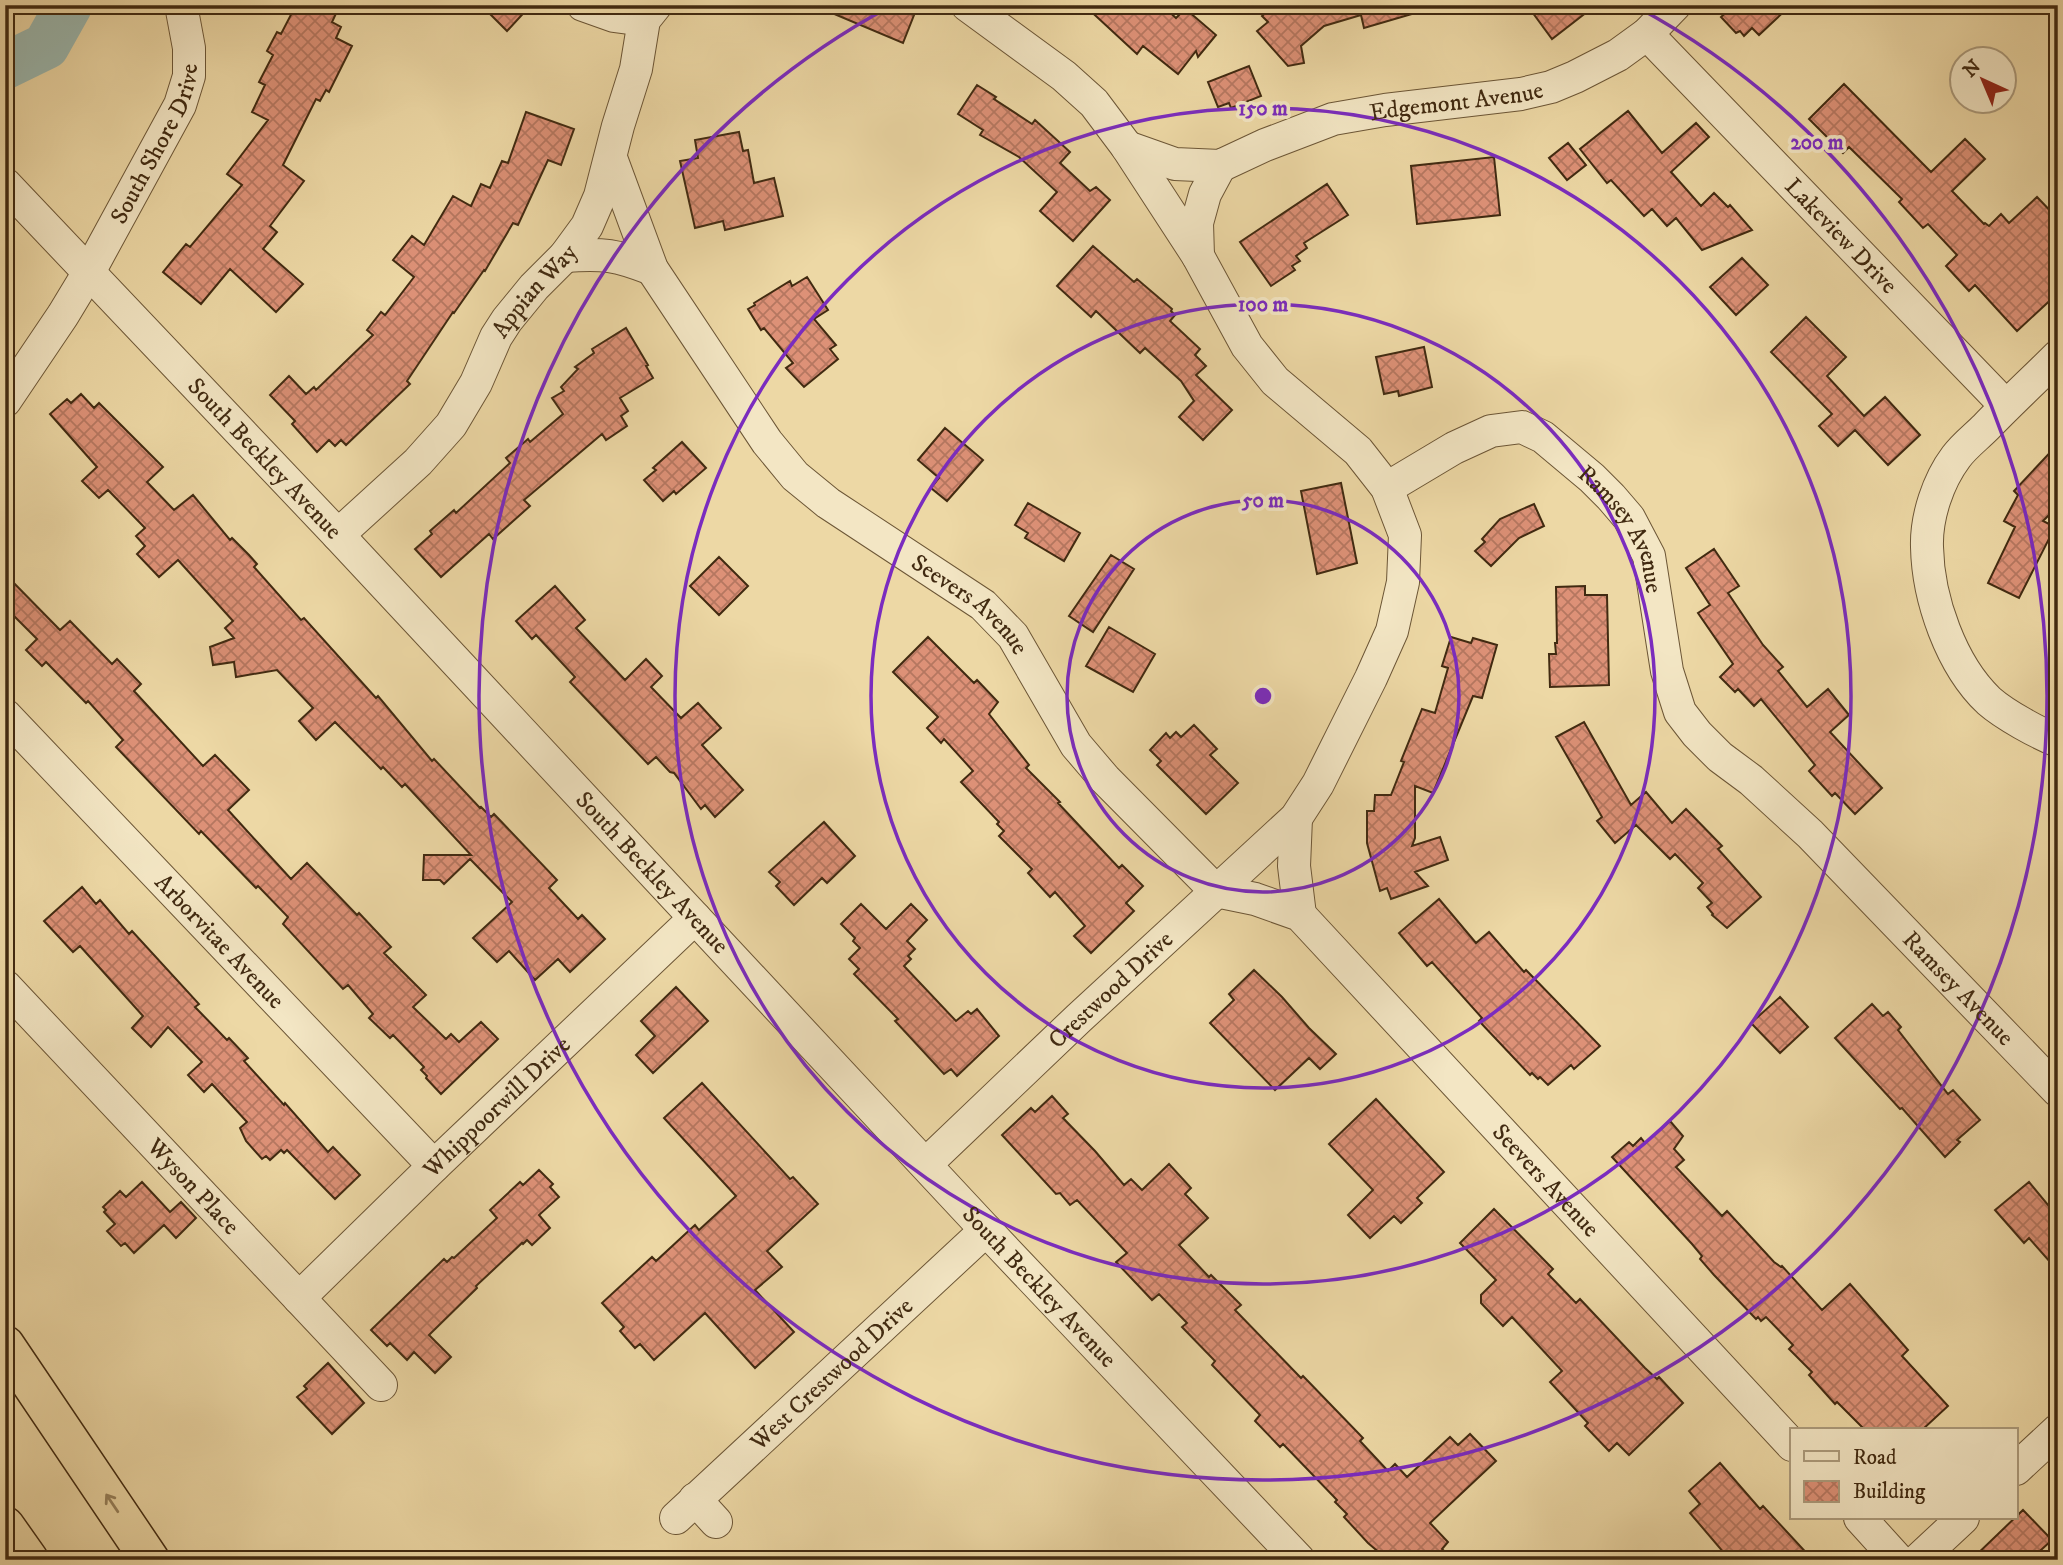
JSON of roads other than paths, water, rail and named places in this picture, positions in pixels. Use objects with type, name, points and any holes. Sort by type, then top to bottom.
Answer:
[{"type":"highway","points":[[5,1345],[150,1560]]},
{"type":"highway","points":[[5,1526],[29,1560]]},
{"type":"street","name":"South Shore Drive","points":[[5,401],[89,272],[180,105],[189,76],[189,48],[181,5]]},
{"type":"street","points":[[583,5],[614,16],[650,12]]},
{"type":"street","points":[[967,5],[1065,76],[1094,103],[1127,147],[1198,256],[1247,346],[1275,381],[1359,452],[1387,488]]},
{"type":"street","name":"Edgemont Avenue","points":[[1127,147],[1175,164],[1220,166],[1265,145],[1332,120],[1385,110],[1521,94],[1551,87],[1618,55],[1647,34],[1675,5]]},
{"type":"street","name":"Appian Way","points":[[338,535],[418,462],[451,425],[476,383],[496,337],[507,320],[534,287],[565,256],[587,226],[600,196],[650,12]]},
{"type":"street","name":"Lakeview Drive","points":[[1647,34],[2006,406]]},
{"type":"street","name":"Seevers Avenue","points":[[611,158],[652,269],[766,442],[795,476],[828,503],[984,605],[1013,636],[1076,744],[1105,779],[1216,891],[1255,899],[1300,915],[1790,1443]]},
{"type":"street","points":[[1198,256],[1196,223],[1205,194],[1220,166]]},
{"type":"street","name":"South Beckley Avenue","points":[[5,184],[338,535],[985,1230],[1299,1560]]},
{"type":"street","points":[[565,256],[597,254],[623,257],[652,269]]},
{"type":"street","points":[[2058,356],[1955,457],[1932,507],[1926,545],[1937,606],[1949,642],[1967,674],[1990,702],[2058,741]]},
{"type":"street","name":"Ramsey Avenue","points":[[1387,488],[1491,431],[1522,428],[1542,437],[1592,478],[1629,518],[1648,556],[1667,671],[1680,712],[1720,757],[1751,780],[1810,834],[2058,1091]]},
{"type":"street","name":"Crestwood Drive","points":[[926,1164],[1296,818],[1318,784],[1392,631],[1403,582],[1405,535],[1387,488]]},
{"type":"street","name":"Arborvitae Avenue","points":[[5,715],[434,1166]]},
{"type":"street","points":[[1296,818],[1294,866],[1300,915]]},
{"type":"street","name":"Whippoorwill Drive","points":[[299,1298],[695,918]]},
{"type":"street","name":"Wyson Place","points":[[5,986],[381,1385]]},
{"type":"street","name":"West Crestwood Drive","points":[[695,1513],[985,1230]]},
{"type":"street","points":[[2018,1467],[2058,1430]]},
{"type":"street","points":[[1862,1520],[1899,1560]]},
{"type":"street","points":[[1918,1560],[1961,1520]]},
{"type":"waterway","points":[[5,66],[46,46],[69,5]]}]
